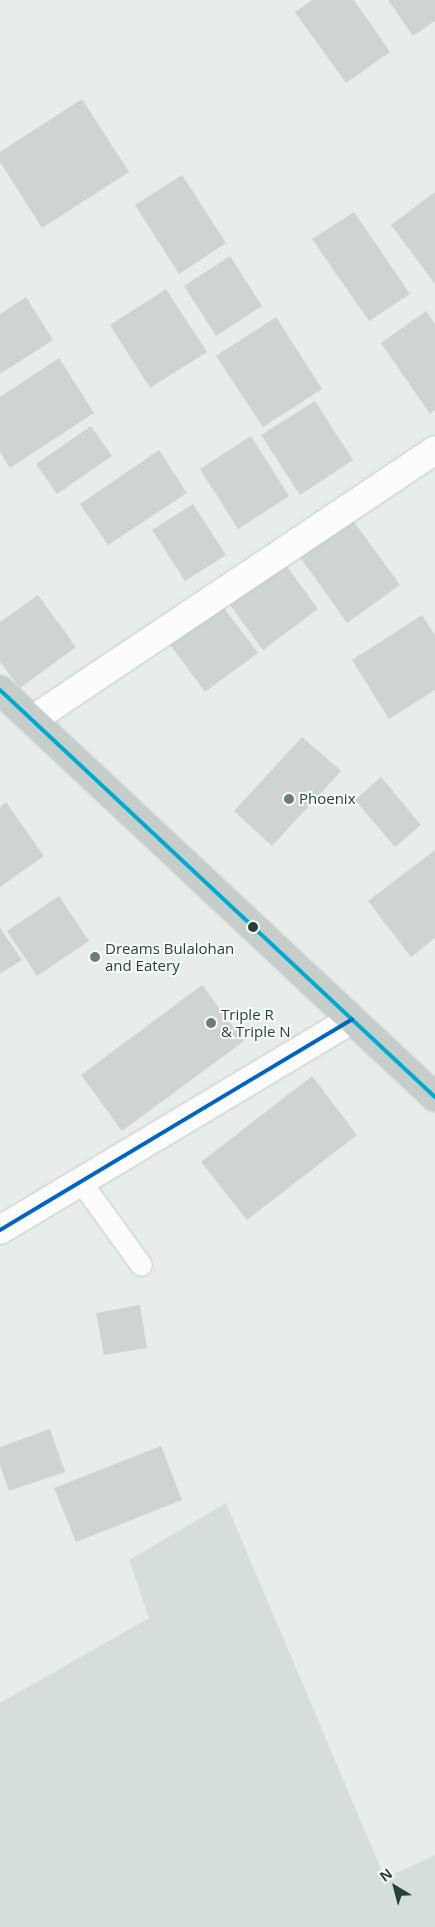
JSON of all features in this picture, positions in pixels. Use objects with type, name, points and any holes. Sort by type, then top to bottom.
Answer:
[{"type":"highway","points":[[0,690],[435,1097]]},
{"type":"street","points":[[32,720],[435,450]]},
{"type":"street","points":[[0,1230],[352,1019]]},
{"type":"lane","points":[[81,1182],[141,1265]]},
{"type":"shaded area","points":[[226,1503],[385,1878],[435,1855],[435,1927],[0,1927],[0,1703],[149,1618],[129,1560]]},
{"type":"building","points":[[312,0],[354,0],[390,52],[346,83],[295,12]]},
{"type":"building","points":[[388,0],[435,0],[435,21],[413,36]]},
{"type":"building","points":[[82,99],[129,172],[42,228],[0,162],[0,152]]},
{"type":"building","points":[[182,175],[226,243],[179,274],[135,205]]},
{"type":"building","points":[[435,192],[435,284],[391,225]]},
{"type":"building","points":[[354,212],[410,294],[369,321],[312,239]]},
{"type":"building","points":[[230,256],[262,306],[216,336],[184,286]]},
{"type":"building","points":[[166,289],[207,352],[150,388],[110,325]]},
{"type":"building","points":[[26,297],[53,340],[0,374],[0,314]]},
{"type":"building","points":[[426,311],[435,324],[435,410],[430,414],[381,343]]},
{"type":"building","points":[[276,317],[322,389],[263,427],[216,356]]},
{"type":"building","points":[[59,358],[94,413],[10,468],[0,452],[0,397]]},
{"type":"building","points":[[315,401],[353,460],[300,495],[261,435]]},
{"type":"building","points":[[91,426],[112,456],[57,494],[36,464]]},
{"type":"building","points":[[251,436],[289,496],[238,529],[200,469]]},
{"type":"building","points":[[159,450],[187,493],[108,545],[80,504]]},
{"type":"building","points":[[193,504],[226,555],[185,581],[152,530]]},
{"type":"building","points":[[352,519],[400,585],[347,623],[300,557]]},
{"type":"building","points":[[285,564],[318,609],[263,650],[230,605]]},
{"type":"building","points":[[38,595],[76,647],[20,688],[0,662],[0,622]]},
{"type":"building","points":[[217,599],[258,653],[205,692],[165,638]]},
{"type":"building","points":[[422,615],[435,635],[435,690],[389,719],[352,660]]},
{"type":"building","points":[[302,737],[341,771],[272,846],[234,811]]},
{"type":"building","points":[[381,777],[421,825],[395,847],[355,800]]},
{"type":"building","points":[[6,802],[44,856],[0,887],[0,807]]},
{"type":"building","points":[[435,850],[435,938],[411,957],[368,901]]},
{"type":"building","points":[[59,896],[89,941],[37,976],[7,931]]},
{"type":"building","points":[[0,928],[22,960],[0,974]]},
{"type":"building","points":[[202,985],[244,1041],[122,1131],[81,1075]]},
{"type":"building","points":[[312,1076],[357,1135],[247,1220],[201,1162]]},
{"type":"building","points":[[140,1305],[147,1348],[104,1355],[96,1313]]},
{"type":"building","points":[[50,1429],[65,1472],[9,1491],[0,1465],[0,1447]]},
{"type":"building","points":[[161,1446],[182,1500],[76,1542],[54,1488]]},
{"type":"transit line","points":[[0,690],[435,1097]]},
{"type":"transit line","points":[[0,1230],[352,1019]]},
{"type":"place","name":"Phoenix","points":[[289,799]]},
{"type":"place","name":"Dreams Bulalohan and Eatery","points":[[95,957]]},
{"type":"place","name":"Triple R & Triple N","points":[[211,1023]]}]
